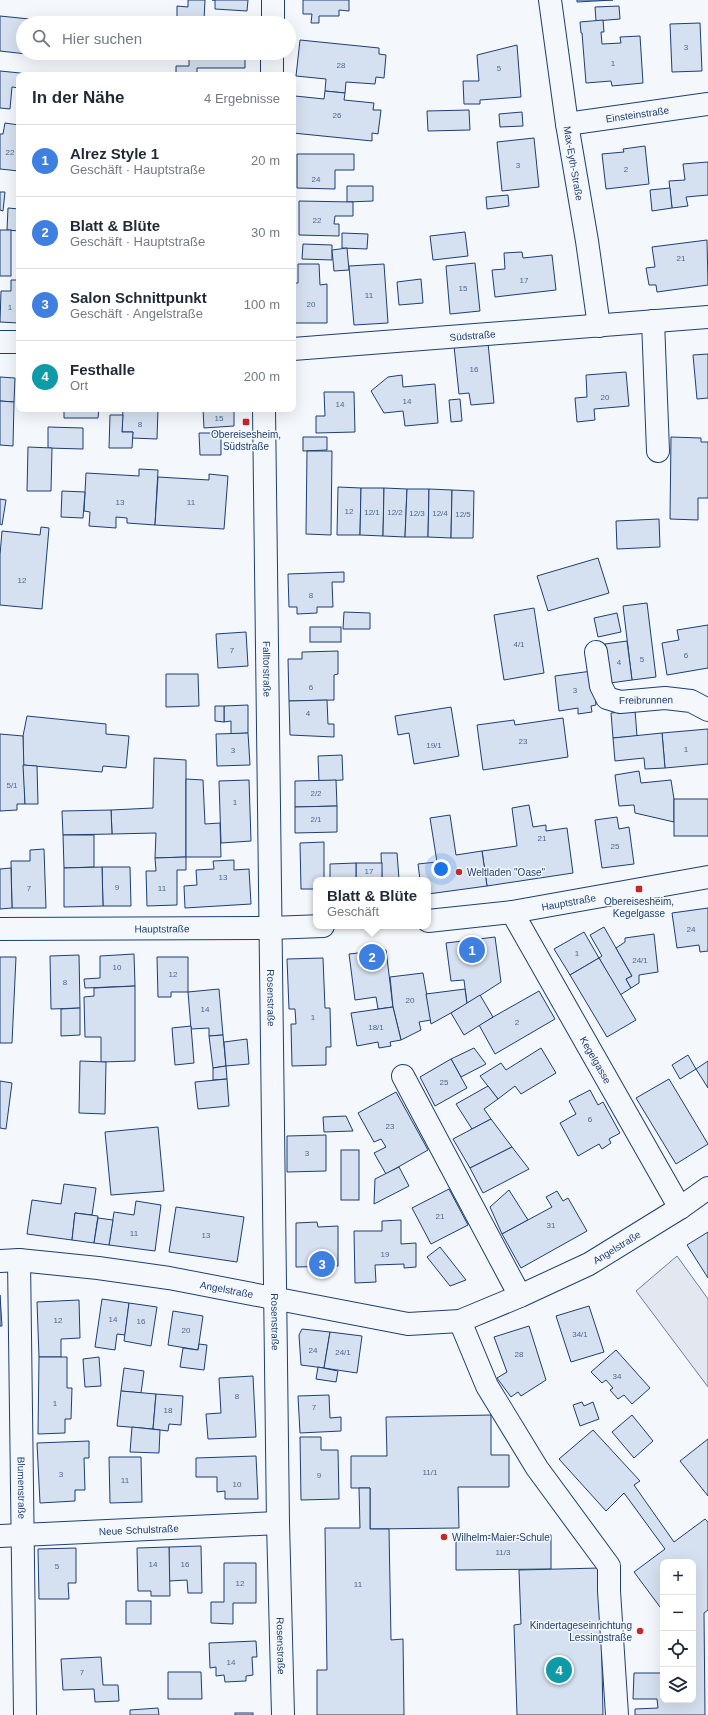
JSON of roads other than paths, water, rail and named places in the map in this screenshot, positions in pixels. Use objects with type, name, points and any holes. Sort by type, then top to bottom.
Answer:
[{"type":"street","points":[[273,0],[273,16]]},
{"type":"street","name":"Max-Eyth-Straße","points":[[550,0],[567,124],[587,241],[599,326]]},
{"type":"street","points":[[272,60],[272,72]]},
{"type":"street","name":"Einsteinstraße","points":[[567,124],[708,104]]},
{"type":"street","name":"Südstraße","points":[[296,349],[527,330],[599,326],[653,320],[708,317]]},
{"type":"street","points":[[653,320],[658,451]]},
{"type":"street","points":[[0,342],[16,342]]},
{"type":"street","name":"Falltorstraße","points":[[264,412],[270,928]]},
{"type":"street","name":"Freibrunnen","points":[[596,652],[601,686],[607,698],[620,702],[672,699],[691,702],[708,710]]},
{"type":"street","name":"Hauptstraße","points":[[431,921],[512,912],[708,877]]},
{"type":"street","name":"Kegelgasse","points":[[512,912],[680,1208]]},
{"type":"street","name":"Hauptstraße","points":[[0,930],[313,926]]},
{"type":"street","name":"Rosenstraße","points":[[270,928],[278,1523],[283,1715]]},
{"type":"street","points":[[403,1076],[520,1296]]},
{"type":"street","name":"Angelstraße","points":[[9,1260],[98,1268],[169,1278],[275,1297],[408,1324],[460,1321],[520,1296],[589,1264],[680,1208],[708,1188]]},
{"type":"street","name":"Blumenstraße","points":[[9,1260],[24,1536],[26,1715]]},
{"type":"street","points":[[460,1321],[487,1386],[524,1448],[609,1566],[609,1591],[617,1715]]},
{"type":"street","name":"Neue Schulstraße","points":[[0,1536],[278,1523]]},
{"type":"place","name":"Obereisesheim, Südstraße","points":[[246,422]]},
{"type":"place","name":"Weltladen \"Oase\"","points":[[459,872]]},
{"type":"place","name":"Obereisesheim, Kegelgasse","points":[[639,889]]},
{"type":"place","name":"Alrez Style 1","points":[[472,950]]},
{"type":"place","name":"Blatt & Blüte","points":[[372,957]]},
{"type":"place","name":"Salon Schnittpunkt","points":[[322,1264]]},
{"type":"place","name":"Wilhelm-Maier-Schule","points":[[444,1537]]},
{"type":"place","name":"Kindertageseinrichtung Lessingstraße","points":[[640,1631]]},
{"type":"place","name":"Festhalle","points":[[559,1670]]}]
